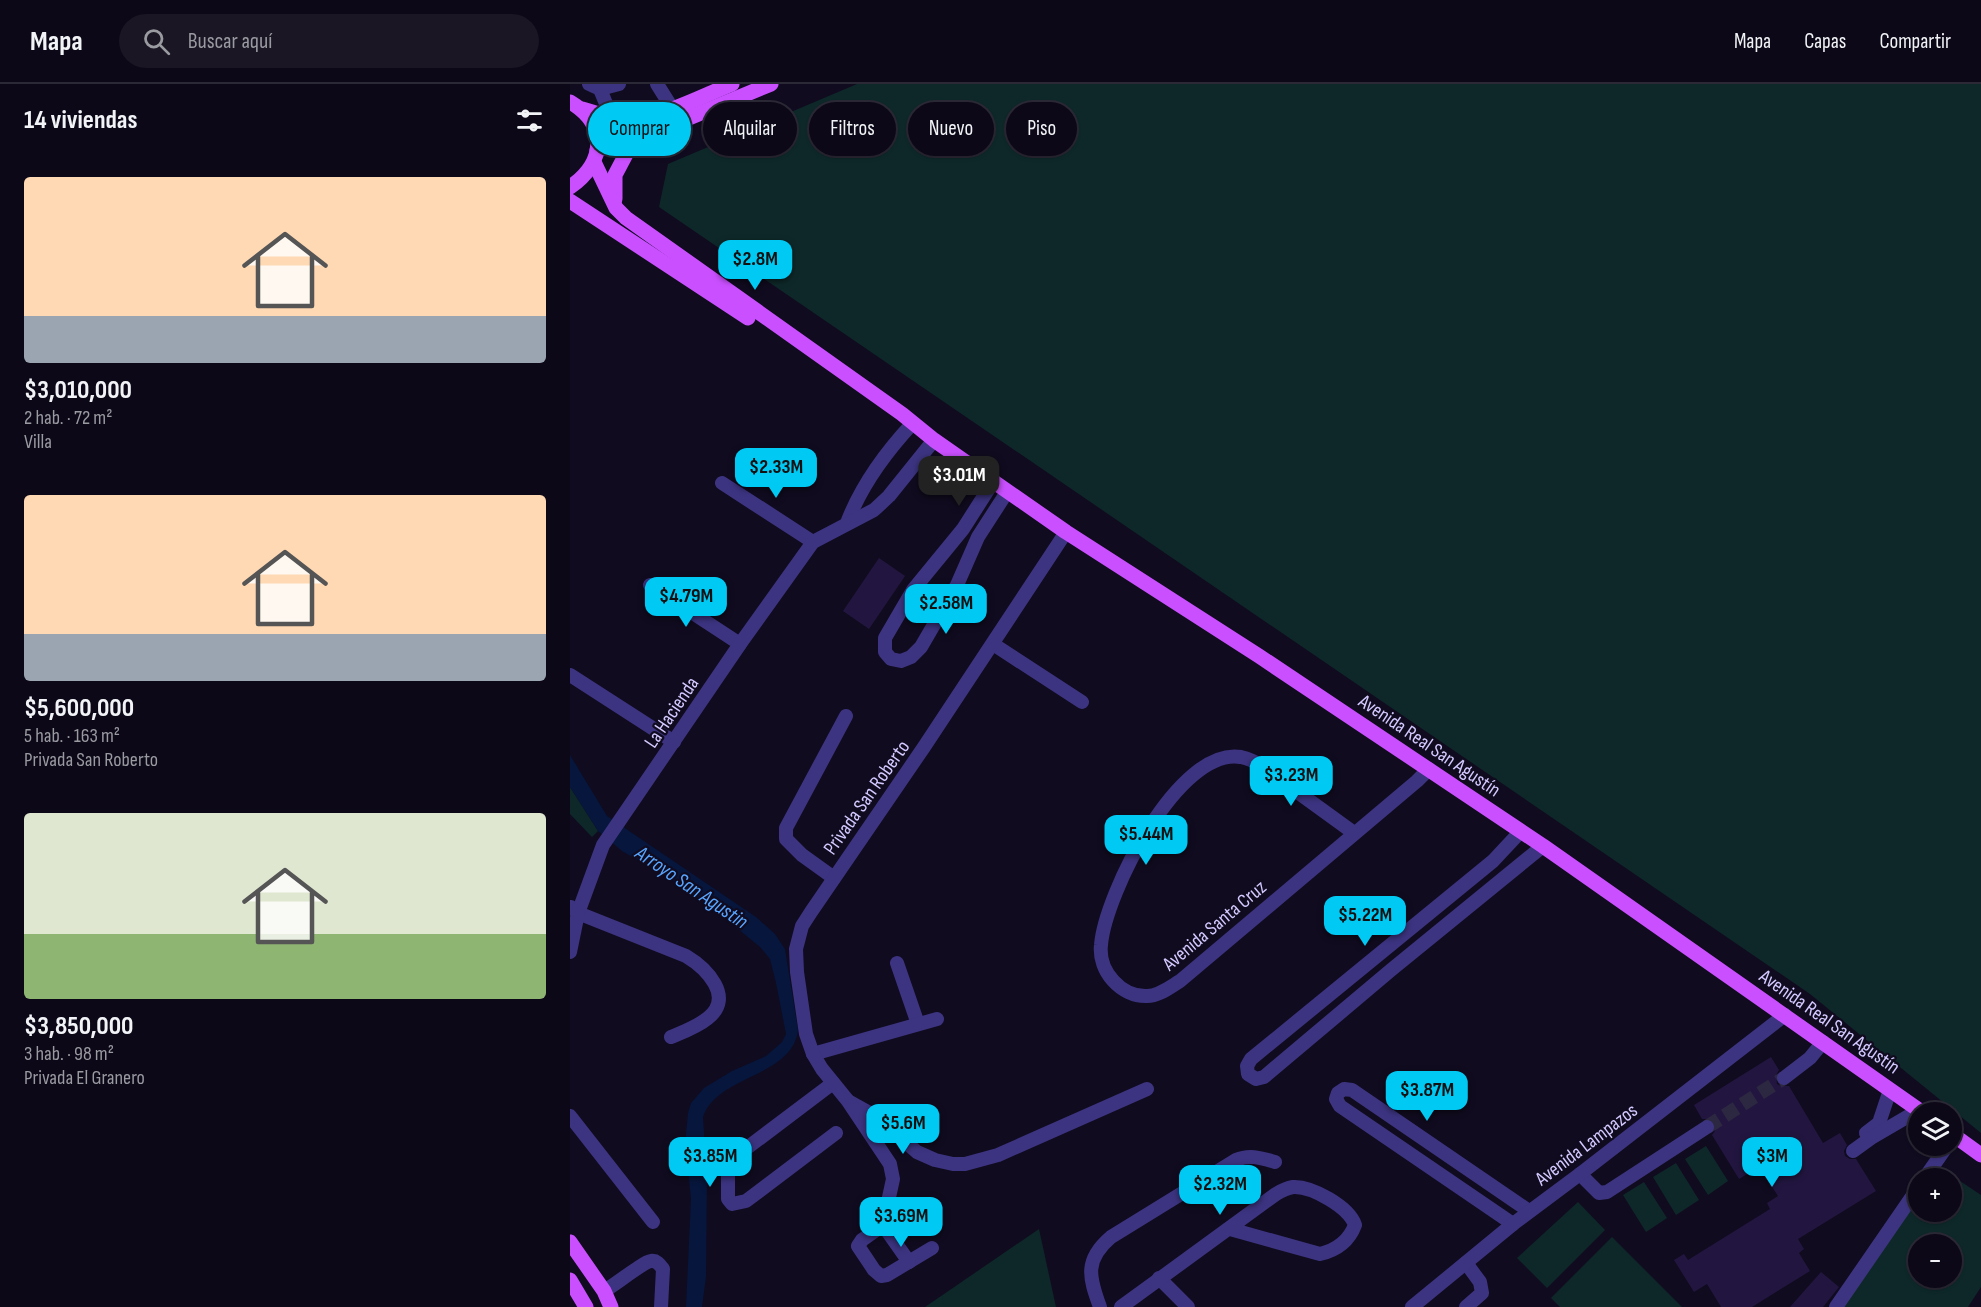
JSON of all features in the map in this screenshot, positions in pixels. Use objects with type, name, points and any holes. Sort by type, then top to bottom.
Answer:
[{"type":"main road","points":[[687,102],[732,84]]},
{"type":"main road","points":[[691,117],[771,84]]},
{"type":"main road","name":"Avenida Real San Agustín","points":[[576,106],[588,120]]},
{"type":"main road","points":[[570,187],[584,177],[596,156]]},
{"type":"main road","name":"Avenida Real San Agustín","points":[[596,156],[616,208],[653,239],[902,414],[1007,492],[1430,769],[1908,1103]]},
{"type":"main road","points":[[616,208],[615,175],[625,156]]},
{"type":"main road","name":"Avenida Real San Agustín","points":[[570,201],[910,422]]},
{"type":"main road","points":[[1962,1144],[1981,1155]]},
{"type":"main road","points":[[570,1242],[604,1291],[611,1307]]},
{"type":"main road","points":[[570,1280],[586,1307]]},
{"type":"street","points":[[603,102],[594,86],[618,84]]},
{"type":"street","points":[[657,84],[668,102]]},
{"type":"street","points":[[847,523],[857,498],[910,422]]},
{"type":"street","name":"La Hacienda","points":[[570,952],[574,909],[603,845],[740,644],[813,542],[874,510],[889,496],[934,440]]},
{"type":"street","points":[[993,482],[977,510],[913,590],[885,638],[885,652],[891,659],[901,661],[911,657],[921,646],[957,585],[966,561],[990,518],[1007,492]]},
{"type":"street","points":[[722,483],[813,542]]},
{"type":"street","points":[[977,510],[990,518]]},
{"type":"street","name":"Privada San Roberto","points":[[883,1225],[893,1171],[848,1101],[813,1054],[803,1018],[796,949],[802,926],[1066,532]]},
{"type":"street","points":[[946,549],[966,561]]},
{"type":"street","points":[[650,585],[740,644]]},
{"type":"street","points":[[993,644],[1082,702]]},
{"type":"street","points":[[570,675],[674,742]]},
{"type":"street","points":[[834,878],[802,855],[786,839],[786,828],[846,716]]},
{"type":"street","name":"Avenida Santa Cruz","points":[[1354,833],[1261,766],[1242,758],[1223,757],[1208,763],[1186,780],[1154,818],[1127,867],[1104,926],[1100,947],[1103,965],[1112,980],[1125,990],[1147,996],[1162,992],[1180,981],[1430,769]]},
{"type":"street","points":[[1521,831],[1493,861],[1251,1059],[1247,1066],[1248,1074],[1256,1079],[1264,1077],[1543,846]]},
{"type":"street","points":[[574,909],[686,956],[709,975],[719,992],[717,1008],[707,1019],[693,1028],[670,1037]]},
{"type":"street","points":[[1378,956],[1391,970]]},
{"type":"street","points":[[897,963],[918,1024]]},
{"type":"street","name":"Avenida Lampazos","points":[[1412,1307],[1529,1211],[1785,1015]]},
{"type":"street","points":[[813,1054],[937,1019]]},
{"type":"street","points":[[1784,1078],[1810,1058],[1823,1042]]},
{"type":"street","points":[[833,1083],[735,1156],[728,1170],[728,1199],[732,1204],[747,1201],[836,1133]]},
{"type":"street","name":"Privada San Roberto","points":[[848,1101],[878,1117],[906,1144],[926,1156],[953,1164],[965,1164],[998,1155],[1147,1089]]},
{"type":"street","points":[[1513,1224],[1340,1106],[1336,1099],[1338,1093],[1344,1089],[1352,1090],[1529,1211]]},
{"type":"street","points":[[1890,1090],[1879,1123],[1851,1149],[1908,1119]]},
{"type":"street","points":[[570,1116],[653,1222]]},
{"type":"street","points":[[1580,1174],[1599,1193],[1607,1192],[1707,1127]]},
{"type":"street","points":[[1416,1158],[1428,1142]]},
{"type":"street","points":[[1100,1307],[1091,1278],[1092,1259],[1096,1250],[1111,1237],[1236,1160],[1245,1156],[1253,1156],[1275,1162]]},
{"type":"street","points":[[1121,1307],[1276,1194],[1294,1187],[1321,1196],[1340,1206],[1353,1217],[1355,1225],[1353,1232],[1342,1244],[1334,1250],[1320,1254],[1230,1229]]},
{"type":"street","points":[[1836,1307],[1908,1203]]},
{"type":"street","points":[[909,1262],[883,1225],[858,1246],[860,1252],[878,1274],[884,1276],[909,1262],[932,1248]]},
{"type":"street","points":[[604,1291],[616,1285],[645,1263],[657,1262],[663,1269],[661,1307]]},
{"type":"street","points":[[1466,1263],[1480,1282],[1482,1293],[1467,1307]]},
{"type":"street","points":[[1159,1278],[1188,1307]]},
{"type":"green space","points":[[857,84],[1981,84],[1981,1133],[1962,1118],[1962,1102],[1943,1102],[1810,994],[659,207],[668,164],[703,149],[703,156],[797,156],[797,109],[809,104],[809,156],[896,156],[896,102],[814,102]]},
{"type":"green space","points":[[570,787],[598,831],[592,837],[570,814]]},
{"type":"green space","points":[[1706,1146],[1728,1181],[1708,1195],[1685,1159]]},
{"type":"green space","points":[[1676,1163],[1699,1200],[1676,1215],[1653,1177]]},
{"type":"green space","points":[[1644,1182],[1667,1218],[1646,1232],[1623,1195]]},
{"type":"green space","points":[[1962,1182],[1981,1195],[1981,1287],[1968,1307],[1843,1307],[1908,1207],[1908,1222],[1962,1222]]},
{"type":"green space","points":[[1578,1202],[1605,1230],[1547,1288],[1517,1258]]},
{"type":"green space","points":[[1039,1229],[1056,1307],[925,1307]]},
{"type":"green space","points":[[1612,1237],[1682,1307],[1560,1307],[1551,1298]]},
{"type":"water","name":"Arroyo San Agustin","points":[[570,755],[607,816],[756,917],[775,934],[785,949],[798,1030],[793,1046],[783,1058],[723,1092],[711,1103],[703,1117],[707,1180],[706,1277],[702,1307],[686,1307],[691,1198],[685,1144],[688,1113],[691,1103],[704,1088],[732,1071],[766,1056],[782,1042],[786,1034],[776,983],[770,959],[760,947],[716,911],[669,878],[622,851],[598,831],[570,787]]},
{"type":"building","points":[[879,558],[905,576],[869,629],[843,611]]},
{"type":"building","points":[[1771,1057],[1779,1070],[1776,1075],[1777,1084],[1789,1086],[1823,1143],[1840,1133],[1847,1145],[1844,1151],[1845,1156],[1856,1159],[1876,1191],[1798,1239],[1804,1249],[1799,1253],[1810,1271],[1752,1307],[1721,1307],[1707,1284],[1694,1292],[1674,1260],[1684,1254],[1688,1260],[1770,1209],[1767,1203],[1778,1196],[1759,1167],[1739,1179],[1712,1135],[1715,1131],[1715,1123],[1711,1119],[1702,1119],[1694,1105]]},
{"type":"building","points":[[1821,1272],[1839,1287],[1823,1307],[1790,1307]]},
{"type":"tunnel","points":[[1707,1127],[1784,1078]]}]
